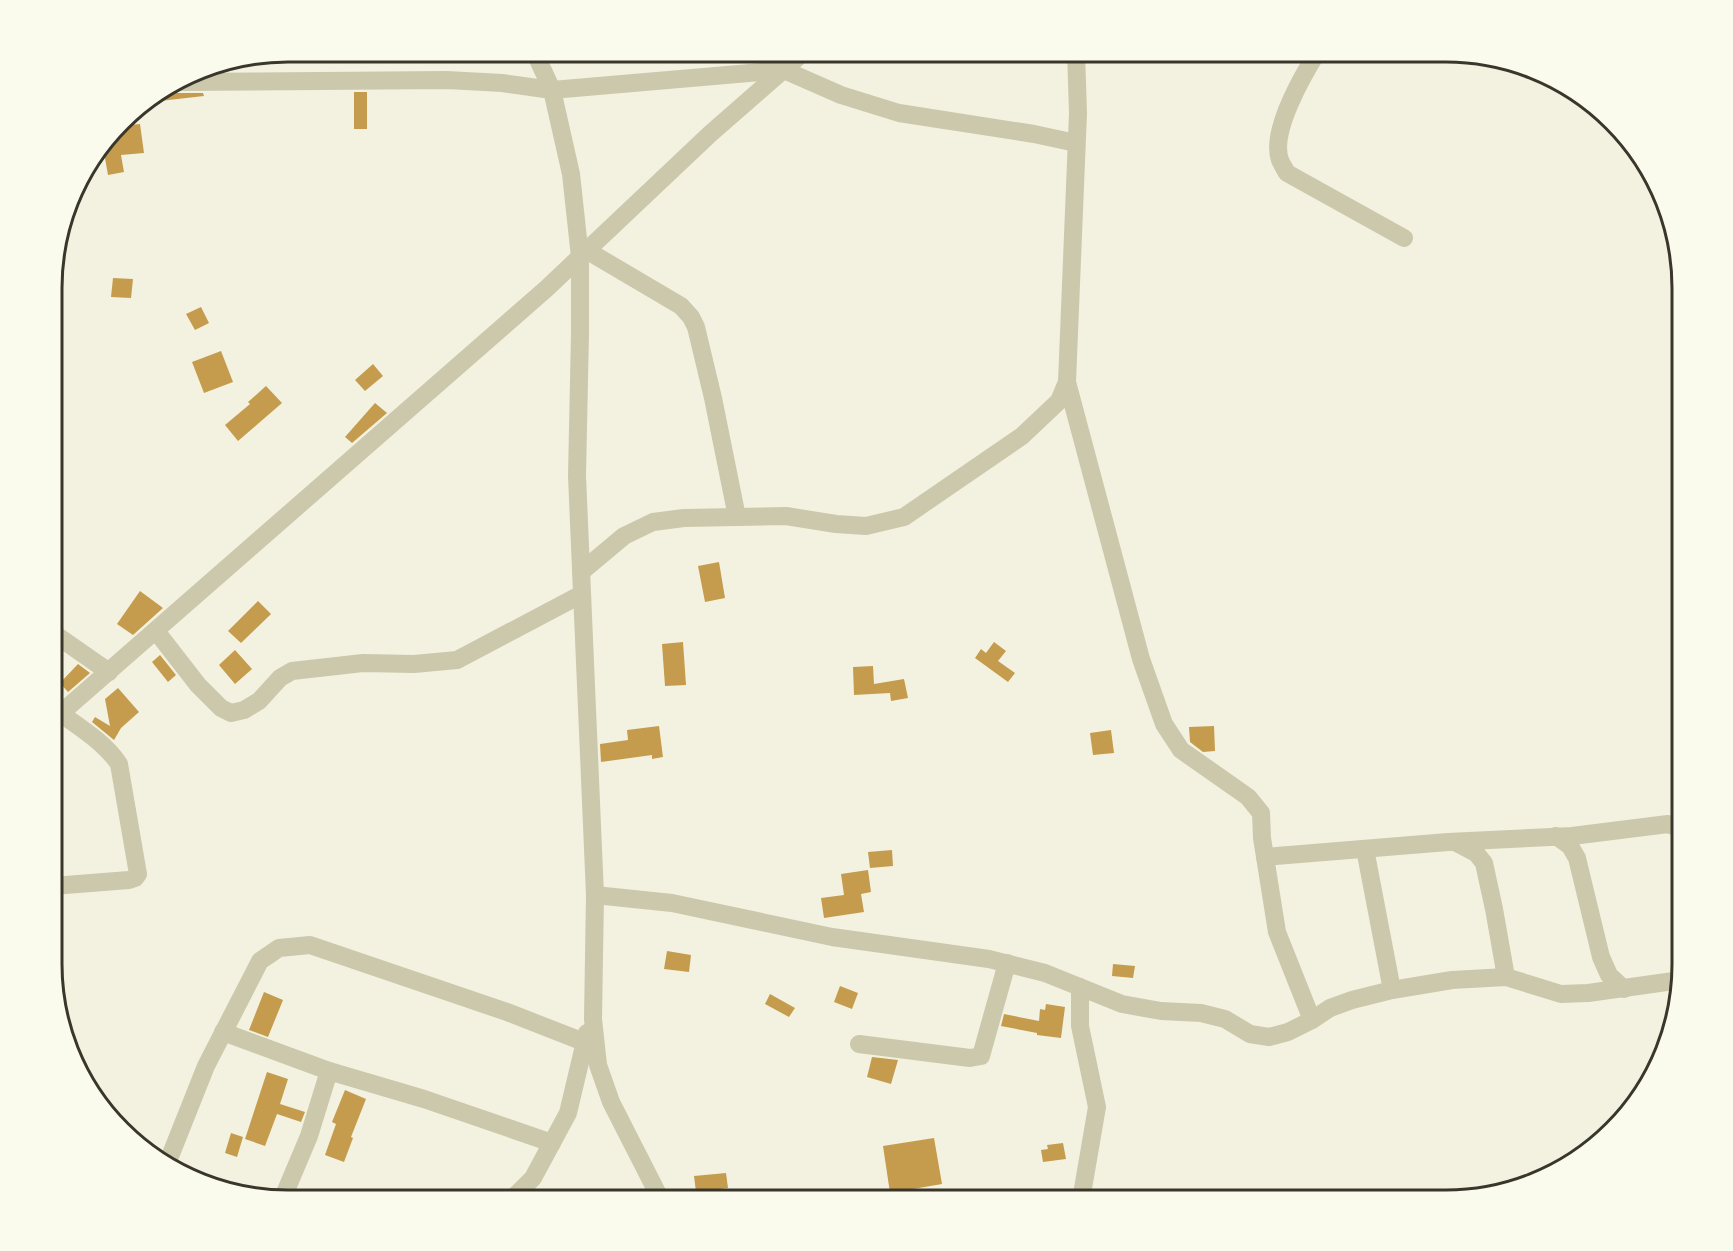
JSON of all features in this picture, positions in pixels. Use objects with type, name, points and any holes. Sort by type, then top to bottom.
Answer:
[{"type":"street","points":[[539,62],[552,90],[571,174],[583,254],[577,476],[595,895],[593,1019],[598,1065],[611,1102],[656,1190]]},
{"type":"street","points":[[62,712],[546,289],[710,134],[793,62]]},
{"type":"street","points":[[1076,62],[1076,143],[1067,382],[1141,659],[1164,724],[1181,750],[1248,797],[1261,813],[1276,932],[1312,1020]]},
{"type":"street","points":[[1311,62],[1285,117],[1278,138],[1280,159],[1287,173],[1404,238]]},
{"type":"street","points":[[194,82],[447,80],[552,90],[784,70],[841,95],[899,113],[1034,134],[1076,143]]},
{"type":"street","points":[[583,254],[681,306],[691,317],[696,327],[713,398],[736,518]]},
{"type":"street","points":[[581,573],[624,536],[653,522],[684,518],[786,516],[866,526],[904,517],[1022,436],[1059,401],[1067,382]]},
{"type":"street","points":[[156,631],[198,685],[221,708],[231,713],[244,710],[259,701],[280,678],[292,671],[363,663],[414,664],[457,660],[582,594]]},
{"type":"street","points":[[62,639],[110,672]]},
{"type":"street","points":[[62,718],[87,731],[113,755],[119,764],[138,874],[129,880],[62,885]]},
{"type":"street","points":[[1265,857],[1672,825]]},
{"type":"street","points":[[1556,836],[1570,846],[1576,858],[1601,957],[1609,975],[1624,989]]},
{"type":"street","points":[[1455,842],[1476,853],[1484,862],[1506,977]]},
{"type":"street","points":[[1365,849],[1392,990]]},
{"type":"street","points":[[595,895],[672,903],[832,937],[989,959],[1045,973],[1122,1004],[1225,1018],[1250,1034],[1269,1037],[1288,1032],[1330,1008],[1392,990],[1452,980],[1506,977],[1561,994],[1624,989],[1671,982]]},
{"type":"street","points":[[170,1156],[206,1066],[223,1032],[261,961],[279,948],[310,945],[507,1012],[584,1042]]},
{"type":"street","points":[[859,1044],[970,1059],[981,1056],[1007,963]]},
{"type":"street","points":[[1080,987],[1080,1026],[1097,1107],[1083,1190]]},
{"type":"street","points":[[521,1190],[533,1178],[568,1113],[580,1072],[584,1042],[593,1019]]},
{"type":"street","points":[[223,1032],[330,1071],[424,1099],[552,1143]]},
{"type":"street","points":[[286,1190],[309,1136],[330,1071]]},
{"type":"building","points":[[174,92],[203,93],[204,96],[161,101]]},
{"type":"building","points":[[354,92],[367,92],[367,129],[354,129]]},
{"type":"building","points":[[140,124],[144,153],[121,155],[124,172],[108,175],[104,155],[117,138],[131,125]]},
{"type":"building","points":[[113,278],[133,279],[131,298],[111,297]]},
{"type":"building","points":[[201,307],[209,323],[195,330],[186,314]]},
{"type":"building","points":[[221,351],[233,382],[204,393],[192,362]]},
{"type":"building","points":[[373,364],[383,376],[365,391],[355,380]]},
{"type":"building","points":[[266,386],[282,403],[238,441],[225,425],[250,404],[248,402]]},
{"type":"building","points":[[375,403],[387,413],[352,443],[345,437]]},
{"type":"building","points":[[719,562],[725,598],[705,602],[698,566]]},
{"type":"building","points":[[140,591],[163,608],[133,635],[117,624]]},
{"type":"building","points":[[258,601],[271,614],[241,643],[228,631]]},
{"type":"building","points":[[683,642],[686,685],[665,686],[662,644]]},
{"type":"building","points":[[994,642],[1006,651],[998,661],[1015,673],[1008,682],[975,658],[981,649],[986,653]]},
{"type":"building","points":[[235,650],[252,669],[235,684],[219,665]]},
{"type":"building","points":[[160,655],[176,675],[168,682],[152,662]]},
{"type":"building","points":[[78,664],[90,673],[68,692],[62,685],[62,681]]},
{"type":"building","points":[[873,666],[874,684],[904,679],[908,698],[891,701],[890,693],[854,695],[853,667]]},
{"type":"building","points":[[118,688],[139,712],[121,728],[114,740],[92,722],[95,717],[110,726],[105,699]]},
{"type":"building","points":[[659,726],[663,757],[652,759],[652,755],[601,762],[600,744],[628,740],[627,730]]},
{"type":"building","points":[[1214,726],[1215,751],[1203,752],[1190,742],[1189,727]]},
{"type":"building","points":[[1111,730],[1114,753],[1093,755],[1090,733]]},
{"type":"building","points":[[892,850],[893,866],[870,868],[868,852]]},
{"type":"building","points":[[868,870],[871,892],[861,894],[864,912],[824,918],[821,898],[844,895],[841,874]]},
{"type":"building","points":[[667,951],[691,955],[689,972],[664,969]]},
{"type":"building","points":[[1113,964],[1135,966],[1133,978],[1112,976]]},
{"type":"building","points":[[840,986],[858,993],[852,1009],[834,1002]]},
{"type":"building","points":[[264,992],[283,1000],[268,1037],[249,1030]]},
{"type":"building","points":[[770,994],[795,1008],[789,1017],[765,1004]]},
{"type":"building","points":[[1046,1004],[1065,1007],[1061,1038],[1001,1026],[1004,1014],[1039,1021],[1040,1009],[1045,1010]]},
{"type":"building","points":[[872,1057],[898,1060],[891,1084],[867,1077]]},
{"type":"building","points":[[267,1072],[288,1079],[280,1104],[305,1112],[301,1122],[277,1114],[265,1146],[245,1139]]},
{"type":"building","points":[[345,1090],[366,1099],[344,1162],[325,1155],[336,1124],[332,1122]]},
{"type":"building","points":[[231,1133],[243,1137],[237,1157],[225,1153]]},
{"type":"building","points":[[934,1138],[942,1184],[907,1190],[890,1190],[883,1146]]},
{"type":"building","points":[[1063,1143],[1066,1159],[1043,1162],[1041,1150],[1048,1149],[1047,1145]]},
{"type":"building","points":[[726,1173],[728,1188],[696,1190],[694,1176]]}]
